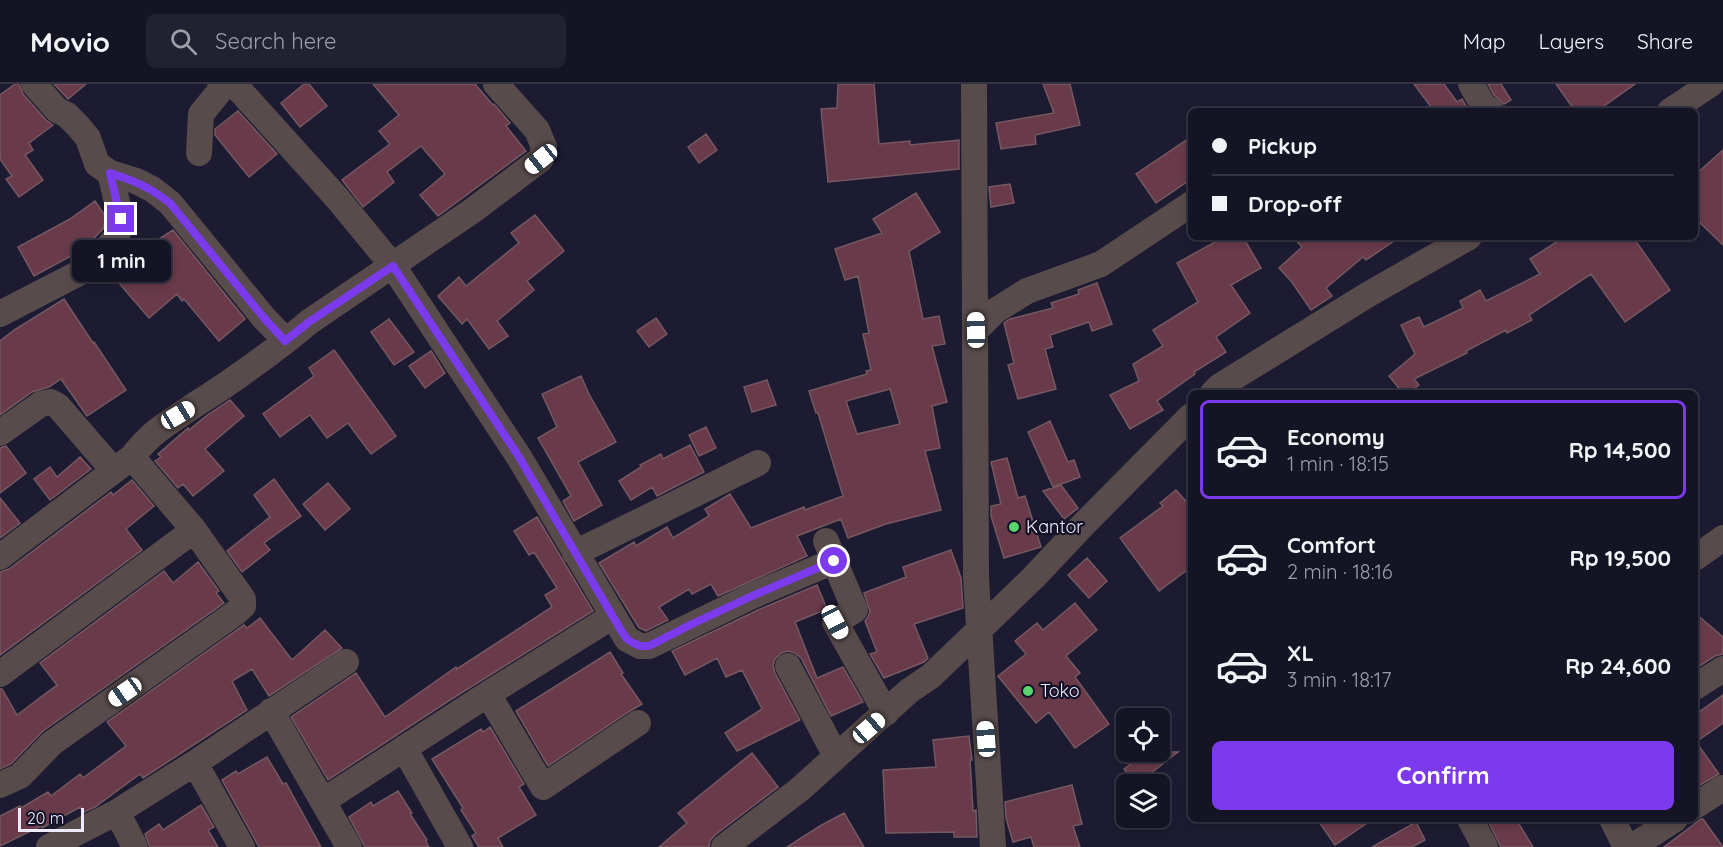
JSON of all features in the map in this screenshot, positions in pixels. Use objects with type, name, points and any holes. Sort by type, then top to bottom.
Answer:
[{"type":"street","points":[[34,84],[57,110],[67,115],[88,138],[97,164],[110,173],[152,189],[170,203],[285,341]]},
{"type":"street","points":[[199,153],[201,114],[219,92],[221,84]]},
{"type":"street","points":[[234,84],[337,198],[393,266],[519,457],[627,639],[640,646],[649,646],[752,596],[830,551],[855,610],[835,622],[885,713]]},
{"type":"street","points":[[0,557],[123,464],[164,424],[193,407],[309,322],[472,211],[541,159],[544,147],[537,130],[496,84]]},
{"type":"street","points":[[974,84],[977,567],[993,847]]},
{"type":"street","points":[[1471,84],[1487,108]]},
{"type":"street","points":[[1675,108],[1711,84]]},
{"type":"street","points":[[0,314],[79,273],[117,236],[121,219],[110,173]]},
{"type":"street","points":[[976,330],[995,311],[1027,291],[1101,264],[1188,206]]},
{"type":"street","points":[[1221,390],[1369,294],[1464,240]]},
{"type":"street","points":[[0,432],[41,404],[51,402],[58,405],[195,530],[243,599],[243,606],[234,614],[52,743],[20,776],[0,786]]},
{"type":"street","points":[[724,847],[799,790],[909,692],[931,676],[1033,578],[1188,419]]},
{"type":"street","points":[[575,553],[758,463]]},
{"type":"street","points":[[0,674],[195,530]]},
{"type":"street","points":[[1698,556],[1723,538]]},
{"type":"street","points":[[977,567],[989,580],[1004,586],[1033,578]]},
{"type":"street","points":[[323,801],[613,616]]},
{"type":"street","points":[[49,847],[117,812],[346,662]]},
{"type":"street","points":[[788,666],[836,756]]},
{"type":"street","points":[[1698,685],[1723,669]]},
{"type":"street","points":[[488,694],[543,787],[638,723]]},
{"type":"street","points":[[271,711],[349,847]]},
{"type":"street","points":[[404,748],[459,847]]},
{"type":"street","points":[[195,763],[242,847]]},
{"type":"street","points":[[1698,804],[1723,788]]},
{"type":"street","points":[[117,812],[135,847]]},
{"type":"street","points":[[1472,822],[1485,847]]},
{"type":"street","points":[[1614,822],[1626,847]]},
{"type":"street","points":[[1632,847],[1670,822]]},
{"type":"building","points":[[15,84],[19,84],[23,94],[53,125],[29,143],[33,150],[25,155],[43,180],[19,197],[6,179],[12,176],[0,159],[0,95]]},
{"type":"building","points":[[54,84],[86,84],[68,99]]},
{"type":"building","points":[[304,84],[309,84],[327,106],[300,127],[281,103]]},
{"type":"building","points":[[373,84],[475,84],[510,123],[506,126],[526,151],[438,216],[420,195],[445,174],[421,146],[387,172],[394,182],[363,207],[342,180],[390,144],[379,131],[399,115]]},
{"type":"building","points":[[838,84],[874,84],[879,144],[910,141],[910,145],[959,140],[959,169],[828,182],[821,109],[837,108]]},
{"type":"building","points":[[1043,84],[1070,84],[1080,125],[1035,135],[1036,144],[1001,149],[996,123],[1054,113]]},
{"type":"building","points":[[1414,84],[1444,84],[1457,102],[1462,99],[1467,108],[1432,108]]},
{"type":"building","points":[[1488,84],[1501,84],[1511,100],[1504,104],[1494,95]]},
{"type":"building","points":[[1556,84],[1635,84],[1601,108],[1573,108]]},
{"type":"building","points":[[238,111],[277,154],[249,177],[215,135],[215,129]]},
{"type":"building","points":[[706,134],[717,150],[699,163],[688,147]]},
{"type":"building","points":[[1188,139],[1188,181],[1156,203],[1136,174]]},
{"type":"building","points":[[1723,150],[1723,245],[1698,221],[1698,172]]},
{"type":"building","points":[[1010,184],[1014,203],[991,207],[989,187]]},
{"type":"building","points":[[916,193],[940,232],[909,251],[923,319],[939,316],[945,344],[932,346],[947,402],[932,406],[940,448],[925,451],[941,510],[886,524],[848,538],[841,519],[797,536],[807,556],[718,596],[711,584],[692,594],[689,589],[659,607],[668,620],[646,631],[639,628],[599,563],[634,542],[636,546],[667,527],[673,538],[709,516],[705,509],[730,494],[751,528],[804,507],[805,510],[843,496],[809,391],[867,374],[866,371],[871,370],[863,334],[869,333],[858,276],[845,280],[835,249],[882,233],[873,219]],"holes":[[[890,389],[900,424],[857,434],[846,401]]]},
{"type":"building","points":[[95,201],[106,219],[103,229],[82,250],[34,276],[18,247],[70,219]]},
{"type":"building","points":[[535,215],[564,251],[527,281],[534,290],[497,321],[508,336],[489,349],[467,319],[462,324],[438,296],[459,277],[466,286],[519,243],[511,233]]},
{"type":"building","points":[[173,230],[245,319],[219,341],[184,299],[182,301],[177,294],[149,318],[113,276],[145,248]]},
{"type":"building","points":[[1219,240],[1245,240],[1261,268],[1231,285],[1250,313],[1216,337],[1226,352],[1194,372],[1195,374],[1157,401],[1163,410],[1130,429],[1110,395],[1139,381],[1133,364],[1163,346],[1153,330],[1198,302],[1177,263]]},
{"type":"building","points":[[1296,240],[1396,240],[1366,260],[1363,257],[1326,288],[1332,296],[1311,310],[1279,268],[1302,247]]},
{"type":"building","points":[[1559,240],[1635,240],[1670,290],[1625,322],[1591,274],[1529,315],[1532,320],[1507,333],[1506,330],[1466,351],[1467,353],[1414,379],[1419,385],[1413,390],[1401,390],[1389,376],[1415,354],[1401,325],[1419,317],[1424,327],[1463,308],[1460,301],[1480,290],[1486,301],[1540,274],[1530,259]]},
{"type":"building","points":[[1097,283],[1112,324],[1092,331],[1089,322],[1050,335],[1053,347],[1045,349],[1056,389],[1018,399],[1008,365],[1014,363],[1004,323],[1010,319],[1053,308],[1051,303],[1079,294],[1078,290]]},
{"type":"building","points":[[64,299],[126,390],[87,416],[61,379],[49,387],[32,392],[0,415],[0,341]]},
{"type":"building","points":[[656,318],[667,334],[649,347],[637,331]]},
{"type":"building","points":[[389,319],[414,352],[394,365],[371,332]]},
{"type":"building","points":[[334,350],[396,436],[371,454],[348,423],[327,438],[310,415],[280,437],[263,414],[314,376],[309,368]]},
{"type":"building","points":[[431,351],[445,373],[425,388],[409,366]]},
{"type":"building","points":[[581,376],[616,442],[578,462],[602,505],[574,521],[563,501],[571,496],[538,438],[557,427],[542,394]]},
{"type":"building","points":[[767,380],[776,405],[752,412],[744,387]]},
{"type":"building","points":[[230,400],[244,416],[205,449],[224,471],[193,496],[183,484],[178,488],[155,461],[161,457],[158,454],[188,428],[189,430]]},
{"type":"building","points":[[1050,421],[1068,462],[1074,460],[1080,477],[1053,487],[1028,432]]},
{"type":"building","points":[[706,427],[716,448],[699,456],[689,435]]},
{"type":"building","points":[[690,445],[704,472],[657,496],[652,487],[631,500],[619,481],[641,467],[640,465],[661,454],[663,459]]},
{"type":"building","points":[[6,446],[26,473],[0,493],[0,448]]},
{"type":"building","points":[[80,457],[91,469],[50,500],[34,479],[50,467],[57,477]]},
{"type":"building","name":"Kantor","points":[[1007,458],[1018,498],[1025,496],[1041,547],[1004,558],[991,516],[991,506],[1001,504],[991,462]]},
{"type":"building","points":[[274,479],[301,516],[264,543],[270,550],[242,572],[227,551],[270,517],[254,495]]},
{"type":"building","points":[[132,480],[154,506],[126,529],[142,550],[0,655],[0,572],[9,569],[111,492],[113,495]]},
{"type":"building","points":[[328,483],[350,509],[325,530],[303,504]]},
{"type":"building","points":[[1061,485],[1078,508],[1064,519],[1043,491]]},
{"type":"building","points":[[1176,490],[1188,504],[1188,569],[1159,591],[1120,538],[1163,506],[1160,503]]},
{"type":"building","points":[[0,498],[20,523],[0,538]]},
{"type":"building","points":[[537,517],[593,611],[450,700],[328,780],[291,717],[356,673],[385,717],[456,667],[457,669],[552,607],[545,595],[557,588],[534,552],[529,555],[514,531]]},
{"type":"building","points":[[951,550],[961,578],[963,608],[914,624],[928,658],[924,662],[884,678],[870,654],[877,652],[865,621],[870,611],[864,593],[906,577],[903,567]]},
{"type":"building","points":[[1087,558],[1107,581],[1089,598],[1068,575]]},
{"type":"building","points":[[198,562],[219,591],[216,593],[224,603],[43,731],[11,764],[0,769],[0,689],[17,715],[57,685],[40,663],[164,571],[173,583]]},
{"type":"building","points":[[817,585],[827,609],[795,622],[817,678],[843,667],[863,702],[831,716],[801,658],[788,651],[781,653],[773,665],[775,673],[800,720],[737,751],[725,733],[762,709],[742,670],[726,677],[717,658],[685,675],[672,651]]},
{"type":"building","points":[[1075,603],[1097,630],[1066,656],[1080,673],[1075,677],[1109,724],[1075,748],[1049,712],[1036,723],[998,676],[1026,654],[1015,641],[1037,623],[1043,630]]},
{"type":"building","points":[[1698,616],[1723,637],[1723,654],[1715,656],[1698,667]]},
{"type":"building","points":[[260,618],[292,660],[325,630],[342,648],[269,696],[252,669],[232,681],[247,710],[143,778],[140,774],[95,807],[84,812],[80,807],[42,828],[41,826],[0,846],[0,816],[20,806],[21,808],[48,792],[51,796],[80,774],[83,778],[126,746],[107,722],[244,625],[247,628]]},
{"type":"building","points":[[610,652],[623,673],[621,674],[642,704],[548,766],[516,711]]},
{"type":"building","points":[[1723,695],[1723,723],[1698,741],[1698,713]]},
{"type":"building","points":[[490,727],[524,784],[519,787],[536,815],[498,838],[503,847],[479,847],[472,836],[476,833],[461,810],[463,808],[432,759],[481,729],[483,732]]},
{"type":"building","points":[[969,736],[973,811],[976,810],[977,837],[954,837],[954,832],[886,833],[883,770],[936,767],[933,740]]},
{"type":"building","points":[[1698,745],[1719,774],[1698,786]]},
{"type":"building","points":[[1170,752],[1178,752],[1170,758]]},
{"type":"building","points":[[752,753],[778,787],[715,835],[709,847],[659,847],[687,823],[678,813]]},
{"type":"building","points":[[267,757],[283,784],[286,783],[321,847],[259,847],[222,780],[236,771],[238,774]]},
{"type":"building","points":[[1133,762],[1165,762],[1150,774],[1128,774],[1124,769]]},
{"type":"building","points":[[1072,785],[1082,824],[1073,826],[1080,847],[1034,847],[1031,837],[1013,842],[1006,818],[1005,802]]},
{"type":"building","points":[[398,791],[429,847],[365,847],[349,817],[371,802],[373,806]]},
{"type":"building","points":[[201,805],[214,827],[208,830],[218,847],[150,847],[145,834],[159,824],[163,830]]},
{"type":"building","points":[[844,813],[864,847],[787,847],[820,826]]},
{"type":"building","points":[[1703,819],[1723,847],[1664,847],[1698,822]]},
{"type":"building","points":[[1319,822],[1369,822],[1335,845]]},
{"type":"building","points":[[1416,822],[1425,840],[1412,847],[1372,847]]},
{"type":"building","points":[[1488,822],[1518,822],[1533,847],[1501,847]]},
{"type":"place","name":"Kantor","points":[[1014,527]]},
{"type":"place","name":"Toko","points":[[1028,691]]},
{"type":"route","points":[[121,219],[110,173],[152,189],[170,203],[285,341],[309,322],[393,266],[519,457],[622,632],[633,643],[649,646],[752,596],[834,561]]}]
